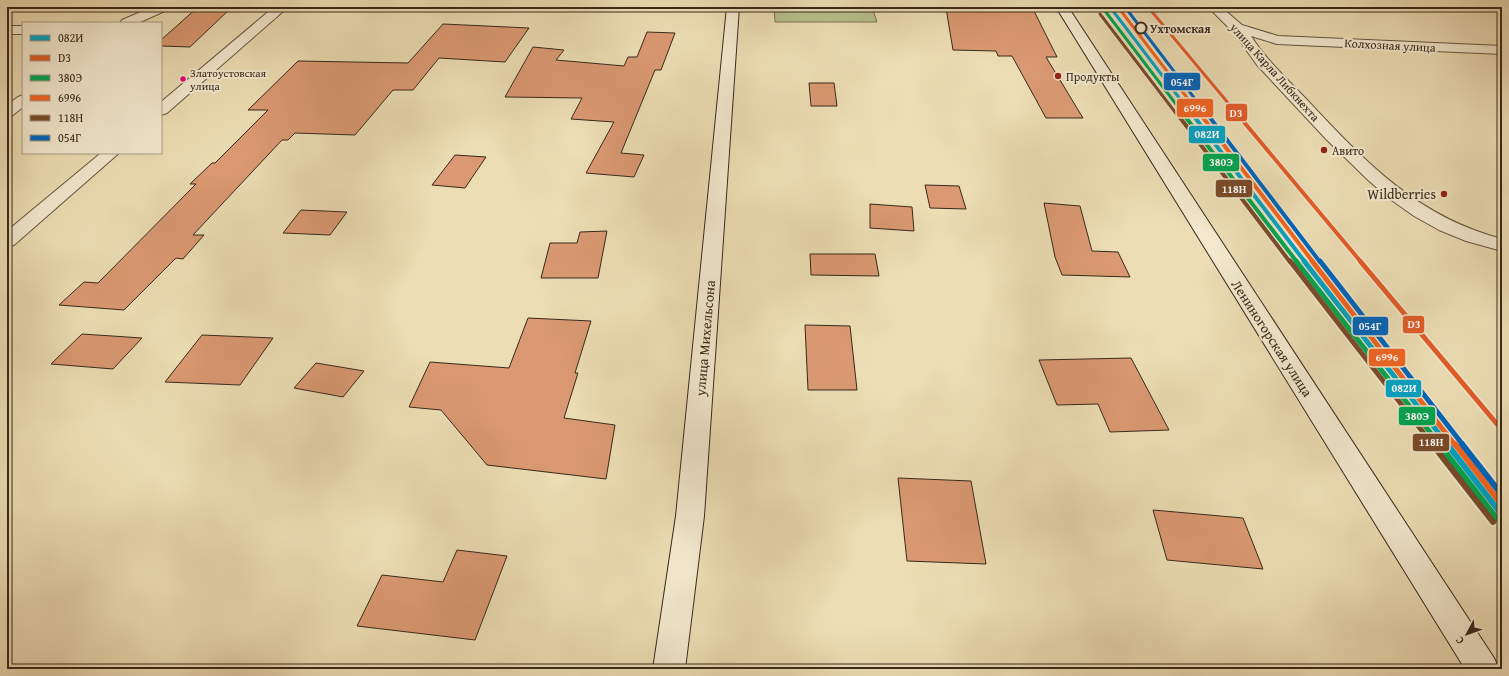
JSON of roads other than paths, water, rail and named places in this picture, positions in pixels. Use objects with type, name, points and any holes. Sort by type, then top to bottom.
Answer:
[{"type":"street","points":[[129,22],[163,7]]},
{"type":"street","points":[[162,109],[282,7]]},
{"type":"street","name":"улица Михельсона","points":[[669,669],[690,516],[733,7]]},
{"type":"street","name":"Лениногорская улица","points":[[1062,7],[1483,669]]},
{"type":"street","name":"улица Карла Либкнехта","points":[[1214,7],[1237,28],[1256,53],[1350,156],[1386,188],[1415,210],[1434,220],[1481,241],[1502,245]]},
{"type":"street","name":"Колхозная улица","points":[[1237,28],[1277,40],[1502,50]]},
{"type":"street","points":[[7,30],[22,30]]},
{"type":"street","points":[[1256,53],[1277,40]]},
{"type":"street","points":[[7,112],[22,101]]},
{"type":"street","points":[[7,241],[110,154]]},
{"type":"place","name":"Ухтомская","points":[[1141,28]]},
{"type":"place","name":"Продукты","points":[[1058,76]]},
{"type":"place","name":"Златоустовская улица","points":[[183,79]]},
{"type":"place","name":"Авито","points":[[1324,150]]},
{"type":"place","name":"Wildberries","points":[[1444,194]]}]
